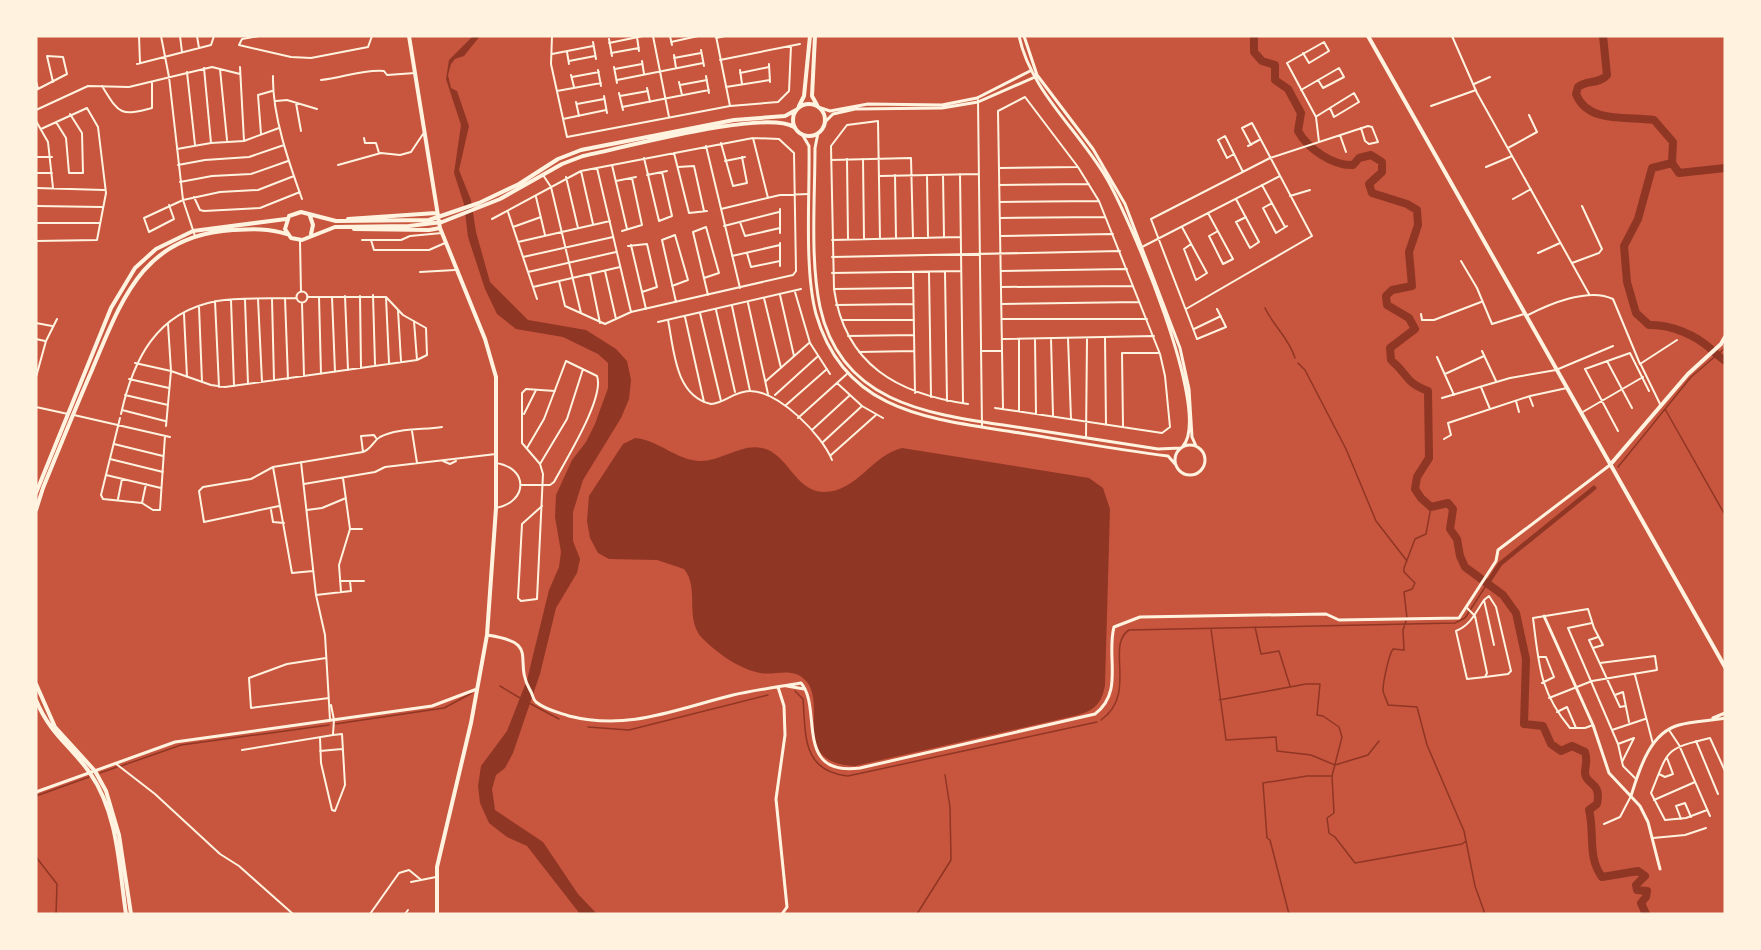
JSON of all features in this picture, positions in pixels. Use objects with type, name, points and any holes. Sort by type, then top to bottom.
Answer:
[{"type":"main road","points":[[409,36],[436,213],[455,270],[494,367],[496,508],[487,635],[436,877],[437,914]]},
{"type":"main road","points":[[794,128],[792,118],[804,96],[810,36]]},
{"type":"main road","points":[[36,493],[111,308],[126,280],[156,249],[194,234],[287,219],[298,212],[336,221],[431,225],[504,194],[562,164],[583,156],[710,130],[758,123],[785,123],[802,135],[810,136],[818,133],[825,122],[812,96],[815,36]]},
{"type":"main road","points":[[1368,36],[1725,667]]},
{"type":"main road","points":[[504,194],[547,165],[581,150],[734,120],[785,116],[808,103],[819,107]]},
{"type":"main road","points":[[336,221],[371,215],[436,213]]},
{"type":"main road","points":[[310,216],[314,225],[310,235]]},
{"type":"main road","points":[[287,219],[285,226],[288,234]]},
{"type":"main road","points":[[36,510],[117,311],[132,284],[160,255],[194,234],[263,228],[288,234],[300,240],[336,227],[369,224]]},
{"type":"main road","points":[[336,227],[373,231],[440,228]]},
{"type":"main road","points":[[1610,465],[1725,337]]},
{"type":"main road","points":[[36,684],[55,727],[95,771],[116,822],[131,914]]},
{"type":"main road","points":[[36,700],[51,730],[89,773],[101,793],[111,823],[126,914]]},
{"type":"street","points":[[139,36],[138,64],[211,45],[214,36]]},
{"type":"street","points":[[161,36],[169,77],[180,182],[194,234]]},
{"type":"street","points":[[180,36],[183,52]]},
{"type":"street","points":[[197,36],[198,48]]},
{"type":"street","points":[[259,36],[242,39],[239,45],[291,57],[311,58],[368,47],[372,36]]},
{"type":"street","points":[[552,36],[557,91],[567,137],[730,106],[778,102],[789,90],[791,46]]},
{"type":"street","points":[[637,37],[639,49],[612,54],[609,41],[643,36]]},
{"type":"street","points":[[653,36],[669,117]]},
{"type":"street","points":[[670,36],[671,43],[698,37]]},
{"type":"street","points":[[725,36],[716,37],[730,106]]},
{"type":"street","points":[[802,135],[809,146],[811,276],[815,309],[826,339],[848,373],[879,398],[911,414],[1168,456],[1185,475],[1200,472],[1206,459],[1192,437],[1189,389],[1180,348],[1142,247],[1108,171],[1030,71],[1019,36]]},
{"type":"street","points":[[1024,36],[1035,76],[1107,179],[1168,321],[1185,390],[1188,434],[1175,456],[1176,465]]},
{"type":"street","points":[[1452,36],[1476,90],[1589,294]]},
{"type":"street","points":[[1303,53],[1309,63],[1329,51],[1323,42],[1303,53],[1287,63],[1316,117],[1319,142]]},
{"type":"street","points":[[552,54],[593,44],[596,57],[569,62],[567,51]]},
{"type":"street","points":[[720,60],[800,44]]},
{"type":"street","points":[[644,74],[642,63],[614,68],[617,81],[704,64],[701,52],[674,57],[676,68]]},
{"type":"street","points":[[36,81],[37,90],[53,82],[67,74],[63,57],[47,56],[53,82]]},
{"type":"street","points":[[726,87],[770,81],[769,65],[740,71],[742,84]]},
{"type":"street","points":[[240,67],[244,141]]},
{"type":"street","points":[[36,110],[88,86],[129,87],[204,68],[240,74]]},
{"type":"street","points":[[204,68],[211,143]]},
{"type":"street","points":[[819,107],[830,111],[868,104],[942,105],[978,100],[1034,68]]},
{"type":"street","points":[[1301,90],[1318,80],[1339,68],[1344,76],[1323,88],[1318,80]]},
{"type":"street","points":[[220,69],[228,142]]},
{"type":"street","points":[[321,80],[348,77],[371,70],[384,71],[387,75],[415,74]]},
{"type":"street","points":[[557,91],[601,84],[598,71],[572,76],[574,88]]},
{"type":"street","points":[[187,72],[195,145]]},
{"type":"street","points":[[273,76],[272,91],[284,145],[302,199]]},
{"type":"street","points":[[825,122],[833,114],[855,109],[942,108],[978,100],[1035,76]]},
{"type":"street","points":[[1474,84],[1491,77]]},
{"type":"street","points":[[650,102],[647,89],[620,95],[622,109],[709,91],[706,78],[680,83],[682,95]]},
{"type":"street","points":[[102,86],[117,110],[122,113],[153,108],[152,83]]},
{"type":"street","points":[[1431,106],[1476,90]]},
{"type":"street","points":[[261,134],[258,95],[272,91]]},
{"type":"street","points":[[1316,117],[1330,108],[1354,93],[1359,102],[1334,117],[1330,108]]},
{"type":"street","points":[[995,408],[1162,433],[1170,427],[1165,376],[1160,354],[1099,201],[1078,167],[1025,97],[998,111],[1003,409]]},
{"type":"street","points":[[563,119],[607,112],[604,98],[577,103],[579,116]]},
{"type":"street","points":[[276,101],[286,100],[316,109]]},
{"type":"street","points":[[978,100],[982,427]]},
{"type":"street","points":[[296,103],[301,131]]},
{"type":"street","points":[[36,241],[95,241],[105,190],[98,124],[87,108],[41,129]]},
{"type":"street","points":[[56,122],[66,138],[69,173],[84,173],[82,133],[70,114]]},
{"type":"street","points":[[1508,148],[1537,132],[1529,115]]},
{"type":"street","points":[[36,121],[52,157],[53,188]]},
{"type":"street","points":[[880,239],[878,121],[847,124],[831,146],[831,160],[832,273],[836,305],[848,336],[859,352],[882,375],[915,393],[968,404]]},
{"type":"street","points":[[1186,309],[1312,236],[1252,123],[1242,128],[1250,145],[1260,140]]},
{"type":"street","points":[[1217,309],[1226,327],[1197,339],[1151,219],[1270,158],[1361,128],[1370,126],[1378,142],[1365,141],[1361,128]]},
{"type":"street","points":[[177,149],[211,143],[244,141],[280,128]]},
{"type":"street","points":[[338,165],[379,153],[400,155],[411,152],[424,131]]},
{"type":"street","points":[[818,133],[814,148],[816,276],[820,308],[835,345],[855,372],[884,395],[930,414],[1169,450],[1196,446]]},
{"type":"street","points":[[1340,135],[1346,152]]},
{"type":"street","points":[[1234,154],[1227,158],[1218,140],[1225,136],[1234,154],[1243,172]]},
{"type":"street","points":[[492,219],[536,197],[566,177],[581,171],[753,138],[774,137],[792,150],[795,163],[795,274],[631,312],[607,324],[600,323],[565,306],[559,281]]},
{"type":"street","points":[[364,138],[364,143],[376,143],[379,153]]},
{"type":"street","points":[[753,138],[768,198]]},
{"type":"street","points":[[721,143],[725,161],[732,185],[745,184],[743,157],[725,161]]},
{"type":"street","points":[[178,165],[205,160],[249,157],[284,145]]},
{"type":"street","points":[[706,146],[740,288]]},
{"type":"street","points":[[674,153],[689,213],[705,211],[694,166],[678,168]]},
{"type":"street","points":[[1486,167],[1512,156]]},
{"type":"street","points":[[36,157],[52,157]]},
{"type":"street","points":[[644,158],[658,220],[661,221],[672,216],[662,172]]},
{"type":"street","points":[[831,160],[911,158],[913,238]]},
{"type":"street","points":[[847,159],[848,239]]},
{"type":"street","points":[[863,159],[864,239]]},
{"type":"street","points":[[180,182],[212,176],[251,174],[289,161]]},
{"type":"street","points":[[612,165],[627,229]]},
{"type":"street","points":[[999,168],[1078,167]]},
{"type":"street","points":[[597,168],[631,312]]},
{"type":"street","points":[[581,171],[594,225]]},
{"type":"street","points":[[647,175],[667,171]]},
{"type":"street","points":[[36,173],[52,173]]},
{"type":"street","points":[[960,174],[963,403]]},
{"type":"street","points":[[879,176],[979,174]]},
{"type":"street","points":[[543,175],[551,187],[581,313]]},
{"type":"street","points":[[927,175],[928,238]]},
{"type":"street","points":[[943,175],[944,237]]},
{"type":"street","points":[[169,205],[174,219],[152,233],[149,232],[143,220],[169,205],[220,192],[258,190],[294,176]]},
{"type":"street","points":[[896,176],[896,238]]},
{"type":"street","points":[[1142,247],[1280,176]]},
{"type":"street","points":[[566,177],[578,228]]},
{"type":"street","points":[[616,181],[636,177]]},
{"type":"street","points":[[622,231],[642,225],[632,178]]},
{"type":"street","points":[[999,185],[1090,184]]},
{"type":"street","points":[[1262,185],[1286,227],[1276,233],[1263,208],[1272,203]]},
{"type":"street","points":[[36,188],[105,190]]},
{"type":"street","points":[[1513,199],[1531,189]]},
{"type":"street","points":[[1290,196],[1310,190]]},
{"type":"street","points":[[194,197],[200,210],[204,211],[260,208],[300,192]]},
{"type":"street","points":[[721,209],[768,198],[810,194]]},
{"type":"street","points":[[536,197],[545,236]]},
{"type":"street","points":[[1236,199],[1246,217],[1259,242],[1250,248],[1236,222],[1246,217]]},
{"type":"street","points":[[1000,202],[1099,201]]},
{"type":"street","points":[[36,206],[103,207]]},
{"type":"street","points":[[1572,263],[1601,251],[1582,206]]},
{"type":"street","points":[[724,226],[779,211],[780,233]]},
{"type":"street","points":[[508,212],[537,299]]},
{"type":"street","points":[[1208,213],[1218,231],[1233,259],[1223,264],[1209,236],[1218,231]]},
{"type":"street","points":[[513,226],[540,217]]},
{"type":"street","points":[[1000,219],[1106,217]]},
{"type":"street","points":[[518,242],[609,221]]},
{"type":"street","points":[[740,222],[745,236],[780,228]]},
{"type":"street","points":[[36,223],[100,223]]},
{"type":"street","points":[[704,278],[719,273],[706,227],[693,232],[708,295]]},
{"type":"street","points":[[1182,227],[1207,273],[1196,280],[1184,249],[1191,244]]},
{"type":"street","points":[[362,240],[401,240],[410,236],[442,233]]},
{"type":"street","points":[[1000,236],[1113,234]]},
{"type":"street","points":[[672,286],[688,280],[675,235],[662,240],[672,286],[676,302]]},
{"type":"street","points":[[523,257],[613,237]]},
{"type":"street","points":[[832,240],[960,237]]},
{"type":"street","points":[[296,298],[301,292],[300,240]]},
{"type":"street","points":[[371,240],[374,250],[429,250],[446,243]]},
{"type":"street","points":[[642,292],[657,287],[646,242],[630,246],[646,309]]},
{"type":"street","points":[[1538,253],[1560,243]]},
{"type":"street","points":[[732,256],[780,244],[780,266]]},
{"type":"street","points":[[832,257],[1120,251]]},
{"type":"street","points":[[528,272],[617,252]]},
{"type":"street","points":[[747,253],[753,267],[780,261]]},
{"type":"street","points":[[1461,261],[1477,288],[1492,324],[1589,294],[1613,299],[1640,364],[1661,406]]},
{"type":"street","points":[[533,287],[620,267]]},
{"type":"street","points":[[1001,271],[1127,269]]},
{"type":"street","points":[[420,272],[455,270]]},
{"type":"street","points":[[605,271],[616,319]]},
{"type":"street","points":[[913,272],[915,393]]},
{"type":"street","points":[[929,272],[931,398]]},
{"type":"street","points":[[945,272],[947,400]]},
{"type":"street","points":[[832,273],[961,272]]},
{"type":"street","points":[[590,274],[600,323]]},
{"type":"street","points":[[1001,287],[1134,286]]},
{"type":"street","points":[[834,289],[913,288]]},
{"type":"street","points":[[658,322],[801,289]]},
{"type":"street","points":[[795,291],[810,343],[830,374]]},
{"type":"street","points":[[135,363],[171,371],[219,387],[417,360],[427,355],[426,328],[398,310],[386,297],[373,295],[307,297],[301,292]]},
{"type":"street","points":[[373,295],[375,365]]},
{"type":"street","points":[[780,295],[794,356]]},
{"type":"street","points":[[345,296],[348,370]]},
{"type":"street","points":[[360,296],[361,368]]},
{"type":"street","points":[[304,376],[302,303],[307,297]]},
{"type":"street","points":[[319,297],[321,374]]},
{"type":"street","points":[[332,297],[335,372]]},
{"type":"street","points":[[386,297],[389,363]]},
{"type":"street","points":[[272,298],[274,380]]},
{"type":"street","points":[[285,298],[288,379]]},
{"type":"street","points":[[166,421],[121,412],[135,363],[147,344],[168,324],[184,313],[215,301],[296,298],[302,303]]},
{"type":"street","points":[[764,298],[781,368]]},
{"type":"street","points":[[245,299],[248,384]]},
{"type":"street","points":[[258,299],[262,382]]},
{"type":"street","points":[[231,300],[234,386]]},
{"type":"street","points":[[215,301],[219,387]]},
{"type":"street","points":[[747,302],[768,394]]},
{"type":"street","points":[[1001,303],[1141,302]]},
{"type":"street","points":[[1421,314],[1422,320],[1434,320],[1481,302]]},
{"type":"street","points":[[836,305],[913,304]]},
{"type":"street","points":[[732,306],[750,391]]},
{"type":"street","points":[[199,307],[202,382]]},
{"type":"street","points":[[398,310],[401,362]]},
{"type":"street","points":[[716,310],[735,393]]},
{"type":"street","points":[[184,313],[187,377]]},
{"type":"street","points":[[700,313],[721,401]]},
{"type":"street","points":[[1194,329],[1221,316]]},
{"type":"street","points":[[685,317],[704,402]]},
{"type":"street","points":[[36,377],[46,341],[57,319]]},
{"type":"street","points":[[1002,320],[1147,319]]},
{"type":"street","points":[[668,320],[682,385],[704,402],[711,404],[735,393],[750,391],[774,396],[823,442],[832,460]]},
{"type":"street","points":[[842,320],[914,320]]},
{"type":"street","points":[[414,321],[417,360]]},
{"type":"street","points":[[36,323],[52,326]]},
{"type":"street","points":[[166,426],[171,371],[168,324]]},
{"type":"street","points":[[848,336],[914,335]]},
{"type":"street","points":[[1002,339],[1154,336]]},
{"type":"street","points":[[1105,337],[1106,425]]},
{"type":"street","points":[[1051,338],[1053,417]]},
{"type":"street","points":[[1068,338],[1071,419]]},
{"type":"street","points":[[1086,438],[1088,422],[1087,338]]},
{"type":"street","points":[[36,339],[46,341]]},
{"type":"street","points":[[1019,339],[1019,411]]},
{"type":"street","points":[[1035,339],[1036,414]]},
{"type":"street","points":[[1640,364],[1677,340]]},
{"type":"street","points":[[766,381],[810,343]]},
{"type":"street","points":[[1442,398],[1497,382],[1556,370],[1613,346]]},
{"type":"street","points":[[859,352],[914,351]]},
{"type":"street","points":[[982,351],[1002,351]]},
{"type":"street","points":[[1482,351],[1497,382]]},
{"type":"street","points":[[1123,427],[1121,355],[1124,352],[1160,354]]},
{"type":"street","points":[[1618,430],[1585,369],[1630,353],[1649,391]]},
{"type":"street","points":[[36,355],[41,356]]},
{"type":"street","points":[[1445,374],[1485,356]]},
{"type":"street","points":[[774,396],[817,357]]},
{"type":"street","points":[[1437,357],[1454,395]]},
{"type":"street","points":[[521,485],[544,486],[554,482],[583,429],[593,405],[599,378],[566,361],[544,419],[527,448]]},
{"type":"street","points":[[1607,361],[1632,408]]},
{"type":"street","points":[[540,464],[567,419],[583,368]]},
{"type":"street","points":[[786,406],[826,369]]},
{"type":"street","points":[[798,418],[848,373]]},
{"type":"street","points":[[1581,413],[1642,377]]},
{"type":"street","points":[[129,379],[169,387]]},
{"type":"street","points":[[837,383],[862,406],[883,418]]},
{"type":"street","points":[[1481,387],[1490,409]]},
{"type":"street","points":[[1444,439],[1451,435],[1448,423],[1530,396],[1567,388]]},
{"type":"street","points":[[542,506],[522,524],[518,598],[521,600],[537,599],[544,486],[540,464],[522,443],[523,390],[555,392]]},
{"type":"street","points":[[523,417],[536,390]]},
{"type":"street","points":[[125,394],[168,405]]},
{"type":"street","points":[[812,430],[849,396]]},
{"type":"street","points":[[1530,396],[1533,406]]},
{"type":"street","points":[[1515,401],[1519,412]]},
{"type":"street","points":[[823,442],[862,406]]},
{"type":"street","points":[[36,407],[170,437]]},
{"type":"street","points":[[830,456],[876,416]]},
{"type":"street","points":[[120,418],[102,497],[142,503],[153,510],[160,510],[165,436]]},
{"type":"street","points":[[279,506],[271,510],[204,522],[199,490],[203,487],[251,479],[273,467],[363,452],[371,448],[376,439],[386,435],[442,427]]},
{"type":"street","points":[[412,431],[417,463]]},
{"type":"street","points":[[363,452],[361,436],[374,435],[376,439]]},
{"type":"street","points":[[114,444],[164,456]]},
{"type":"street","points":[[304,484],[375,472],[385,467],[443,461],[450,464],[458,460],[496,454]]},
{"type":"street","points":[[110,459],[163,472]]},
{"type":"street","points":[[301,462],[316,595],[324,626],[333,735]]},
{"type":"street","points":[[496,462],[508,465],[518,473],[521,485],[518,497],[508,506],[496,508]]},
{"type":"street","points":[[487,635],[510,640],[519,645],[524,656],[525,682],[534,701],[555,713],[584,720],[620,723],[778,687],[801,687],[808,693],[812,739],[819,752],[830,762],[842,767],[856,768],[1095,714],[1104,705],[1112,688],[1113,636],[1116,625],[1140,617],[1326,614],[1339,620],[1461,617],[1496,561],[1498,550],[1610,465]]},
{"type":"street","points":[[273,467],[279,506],[285,523],[292,573],[313,571]]},
{"type":"street","points":[[106,475],[161,488]]},
{"type":"street","points":[[118,501],[122,478]]},
{"type":"street","points":[[341,592],[339,566],[350,530],[342,478]]},
{"type":"street","points":[[142,503],[146,484]]},
{"type":"street","points":[[307,510],[322,508],[346,498]]},
{"type":"street","points":[[271,510],[273,522],[285,523]]},
{"type":"street","points":[[350,530],[362,529]]},
{"type":"street","points":[[340,581],[364,580]]},
{"type":"street","points":[[316,595],[351,591],[350,581]]},
{"type":"street","points":[[1489,596],[1496,607],[1510,671],[1508,674],[1469,680],[1466,677],[1456,633],[1465,628],[1475,616],[1484,600],[1489,596]]},
{"type":"street","points":[[1484,600],[1494,645]]},
{"type":"street","points":[[1467,608],[1475,616],[1487,673],[1485,676]]},
{"type":"street","points":[[1593,648],[1603,645],[1588,609],[1533,618],[1542,683],[1549,698],[1570,728],[1593,725]]},
{"type":"street","points":[[1544,616],[1577,686],[1609,773],[1644,813],[1660,869]]},
{"type":"street","points":[[1592,623],[1569,628],[1618,744],[1622,762],[1636,779]]},
{"type":"street","points":[[1598,637],[1590,640],[1593,648],[1620,707],[1625,706]]},
{"type":"street","points":[[1549,698],[1592,681],[1657,670],[1655,656],[1600,663]]},
{"type":"street","points":[[1539,658],[1546,657],[1554,677],[1542,683]]},
{"type":"street","points":[[326,658],[287,664],[249,678],[251,708],[330,700]]},
{"type":"street","points":[[1635,674],[1653,744]]},
{"type":"street","points":[[778,687],[784,706],[785,735],[776,799],[788,907],[782,914]]},
{"type":"street","points":[[36,792],[175,742],[437,705],[477,689]]},
{"type":"street","points":[[1614,695],[1623,692],[1629,722]]},
{"type":"street","points":[[1557,712],[1567,707],[1576,728]]},
{"type":"street","points":[[1604,824],[1620,817],[1653,744],[1669,729],[1725,713]]},
{"type":"street","points":[[1712,718],[1725,718]]},
{"type":"street","points":[[1612,730],[1629,722],[1645,719]]},
{"type":"street","points":[[1669,729],[1710,816]]},
{"type":"street","points":[[242,750],[342,734],[345,785],[336,811],[332,810],[320,751],[320,738]]},
{"type":"street","points":[[1618,744],[1634,738],[1622,762]]},
{"type":"street","points":[[1707,810],[1691,817],[1665,820],[1652,792],[1666,757],[1678,745],[1710,738],[1725,771]]},
{"type":"street","points":[[1696,741],[1718,794]]},
{"type":"street","points":[[320,751],[342,749]]},
{"type":"street","points":[[1659,774],[1665,777],[1673,774],[1666,757]]},
{"type":"street","points":[[115,764],[155,794],[220,854],[239,866],[293,914]]},
{"type":"street","points":[[1654,800],[1695,782]]},
{"type":"street","points":[[1680,819],[1676,806],[1685,803],[1691,817]]},
{"type":"street","points":[[1653,838],[1685,835],[1706,828]]},
{"type":"street","points":[[370,914],[399,873],[409,870],[420,879]]},
{"type":"street","points":[[411,882],[436,877]]},
{"type":"street","points":[[405,914],[408,910]]},
{"type":"shaded area","points":[[473,36],[480,36],[464,56],[455,59],[448,75],[451,88],[457,91],[469,126],[459,170],[471,200],[476,232],[490,282],[528,320],[586,330],[616,349],[627,361],[631,380],[629,399],[621,418],[583,480],[573,512],[573,541],[580,559],[577,573],[556,608],[540,674],[513,753],[505,768],[496,775],[492,789],[495,810],[543,842],[578,894],[597,914],[580,914],[527,846],[507,837],[489,823],[480,803],[478,786],[481,766],[507,731],[527,680],[549,590],[559,567],[561,552],[555,517],[556,495],[572,460],[586,442],[595,424],[608,388],[608,363],[598,354],[563,337],[516,329],[497,314],[485,289],[468,237],[464,204],[454,173],[461,125],[446,79],[449,60]]},
{"type":"shaded area","points":[[635,438],[652,442],[683,457],[699,461],[715,459],[746,448],[762,448],[779,457],[806,486],[824,492],[846,486],[882,458],[902,448],[1089,478],[1103,488],[1110,509],[1105,685],[1100,701],[1089,711],[1078,715],[855,766],[835,763],[823,755],[817,745],[814,733],[812,693],[807,682],[795,674],[762,673],[741,667],[702,638],[694,621],[691,585],[684,569],[657,560],[609,559],[598,553],[590,538],[587,521],[589,496],[623,444]]},
{"type":"waterway","points":[[1254,36],[1254,52],[1262,61],[1275,65],[1275,80],[1288,89],[1301,113],[1298,131],[1302,138],[1322,155],[1345,165],[1353,165],[1359,158],[1371,155],[1382,162],[1382,172],[1369,184],[1372,193],[1407,204],[1417,210],[1418,225],[1409,252],[1412,286],[1392,290],[1386,296],[1387,305],[1409,318],[1415,329],[1390,348],[1391,360],[1410,381],[1428,391],[1429,458],[1417,477],[1415,489],[1431,507],[1448,503],[1453,509],[1450,529],[1457,539],[1465,567],[1503,595],[1516,613],[1526,659],[1524,724],[1543,726],[1551,744],[1561,751],[1572,746],[1585,752],[1586,777],[1596,788],[1598,797],[1597,804],[1589,810],[1594,861],[1597,869],[1602,877],[1638,871],[1645,876],[1636,885],[1637,890],[1647,891],[1641,903],[1646,914]]},
{"type":"waterway","points":[[1561,36],[1572,36]]},
{"type":"waterway","points":[[1603,36],[1607,75],[1601,80],[1578,87],[1576,94],[1582,104],[1589,110],[1609,117],[1654,120],[1673,142],[1672,163],[1679,173],[1725,168]]},
{"type":"waterway","points":[[1672,163],[1652,168],[1638,219],[1624,246],[1627,282],[1636,313],[1649,325],[1665,326],[1682,331],[1712,350]]},
{"type":"waterway","points":[[1265,308],[1289,344],[1295,358]]},
{"type":"waterway","points":[[1618,467],[1691,377],[1725,348]]},
{"type":"waterway","points":[[1715,353],[1725,361]]},
{"type":"waterway","points":[[1298,363],[1305,370],[1346,449],[1376,521],[1407,561]]},
{"type":"waterway","points":[[1665,409],[1725,515]]},
{"type":"waterway","points":[[1487,584],[1500,564],[1594,488]]},
{"type":"waterway","points":[[1407,618],[1404,592],[1412,589],[1415,583],[1404,572],[1404,568],[1415,539],[1426,534],[1431,507]]},
{"type":"waterway","points":[[1101,720],[1112,709],[1118,697],[1120,647],[1122,637],[1129,630],[1455,623],[1465,618],[1487,584]]},
{"type":"waterway","points":[[1406,621],[1403,630],[1404,650],[1393,649],[1391,652],[1383,690],[1388,705],[1417,707],[1427,745],[1464,831],[1475,886],[1485,914]]},
{"type":"waterway","points":[[1255,627],[1261,654],[1279,651],[1290,686]]},
{"type":"waterway","points":[[1211,629],[1226,740],[1276,737],[1277,751],[1311,755],[1335,765],[1368,755],[1379,741]]},
{"type":"waterway","points":[[1219,700],[1306,684],[1320,684],[1317,715],[1323,716],[1339,727],[1342,737],[1332,776],[1334,813],[1327,818],[1329,833],[1335,837],[1355,863],[1462,844],[1466,841]]},
{"type":"waterway","points":[[500,686],[520,698]]},
{"type":"waterway","points":[[795,691],[803,699],[806,737],[814,759],[833,773],[848,776],[1097,722]]},
{"type":"waterway","points":[[335,724],[444,708],[472,693]]},
{"type":"waterway","points":[[588,727],[629,730],[768,695]]},
{"type":"waterway","points":[[529,703],[559,719]]},
{"type":"waterway","points":[[121,766],[181,745],[329,725]]},
{"type":"waterway","points":[[100,773],[117,767]]},
{"type":"waterway","points":[[917,914],[951,860],[950,807],[945,775]]},
{"type":"waterway","points":[[1289,914],[1270,840],[1267,838],[1263,783],[1307,776],[1332,776]]},
{"type":"waterway","points":[[36,796],[89,777]]},
{"type":"waterway","points":[[36,857],[57,884],[56,914]]}]
